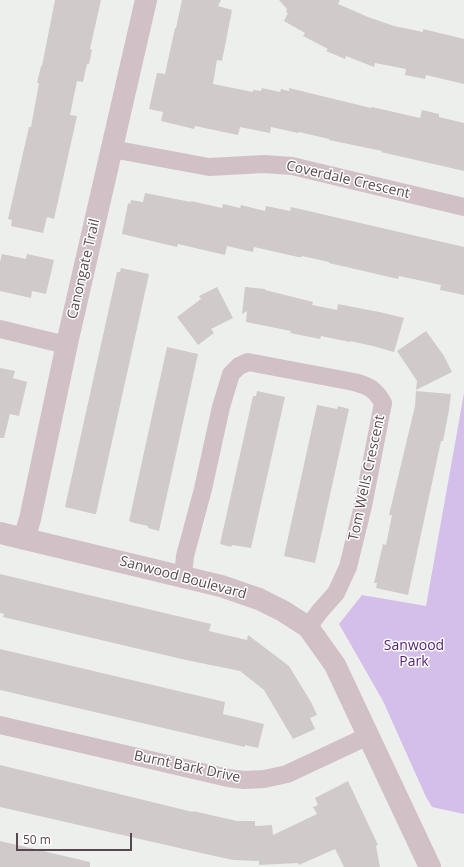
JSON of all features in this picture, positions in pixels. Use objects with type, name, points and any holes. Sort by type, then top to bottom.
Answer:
[{"type":"street","name":"Canongate Trail","points":[[24,539],[30,519],[66,345],[146,0]]},
{"type":"street","name":"Coverdale Crescent","points":[[112,149],[209,167],[264,164],[292,166],[464,207]]},
{"type":"street","points":[[0,329],[66,345]]},
{"type":"street","name":"Tom Wells Crescent","points":[[183,576],[185,556],[204,488],[221,407],[231,374],[238,366],[252,362],[368,386],[378,393],[383,403],[363,506],[352,552],[348,568],[336,593],[308,627]]},
{"type":"street","name":"Sanwood Boulevard","points":[[0,533],[221,586],[259,599],[283,611],[308,627],[334,665],[430,867]]},
{"type":"street","name":"Burnt Bark Drive","points":[[0,725],[244,780],[264,779],[287,774],[368,736]]},
{"type":"green space","name":"Sanwood Park","points":[[464,393],[464,814],[432,807],[426,797],[383,701],[339,624],[362,595],[426,606]]},
{"type":"building","points":[[55,0],[101,0],[90,49],[92,50],[89,64],[87,64],[83,82],[77,81],[70,115],[77,116],[54,219],[47,217],[43,233],[11,226],[12,220],[8,219],[29,127],[31,127],[39,83],[37,83],[42,66]]},
{"type":"building","points":[[182,0],[221,0],[218,6],[232,10],[222,61],[217,60],[213,84],[253,92],[253,90],[261,91],[262,88],[280,92],[281,89],[289,91],[289,88],[420,118],[422,110],[439,114],[439,117],[464,123],[464,171],[299,132],[271,127],[270,133],[240,127],[238,135],[195,126],[194,129],[161,121],[163,112],[149,109],[157,73],[165,74]]},
{"type":"building","points":[[279,0],[340,0],[338,4],[394,26],[423,32],[423,29],[464,39],[464,84],[426,75],[425,79],[405,75],[406,69],[375,63],[374,67],[346,56],[345,59],[326,51],[328,49],[303,36],[305,33],[284,21],[288,13],[286,12],[287,9]]},
{"type":"building","points":[[145,193],[222,208],[223,204],[240,208],[241,205],[265,211],[266,206],[290,211],[291,207],[464,247],[464,295],[440,290],[441,285],[399,276],[398,279],[302,256],[298,257],[254,247],[253,252],[227,246],[225,255],[178,244],[177,247],[122,234],[128,203],[130,204],[131,200],[143,202]]},
{"type":"building","points":[[2,254],[26,259],[27,254],[54,260],[46,294],[32,291],[31,298],[0,291],[0,262]]},
{"type":"building","points":[[121,268],[149,274],[96,514],[94,514],[65,507],[117,272],[120,272]]},
{"type":"building","points":[[217,287],[233,318],[211,329],[214,333],[198,345],[177,317],[201,299],[199,296]]},
{"type":"building","points":[[245,287],[265,289],[313,302],[312,305],[337,310],[338,304],[404,318],[394,352],[350,341],[321,336],[320,339],[290,333],[291,331],[246,322],[247,311],[242,314]]},
{"type":"building","points":[[426,331],[444,356],[452,372],[416,390],[417,381],[397,351]]},
{"type":"building","points":[[167,347],[198,354],[159,531],[148,528],[148,526],[129,521]]},
{"type":"building","points":[[0,368],[15,371],[13,378],[27,382],[19,416],[10,414],[4,438],[0,438]]},
{"type":"building","points":[[257,391],[285,397],[251,548],[232,545],[231,547],[220,544],[253,396],[256,396]]},
{"type":"building","points":[[416,391],[451,394],[443,441],[441,441],[408,595],[376,588],[377,583],[374,583],[383,544],[386,545],[392,515],[389,515],[415,406]]},
{"type":"building","points":[[317,405],[337,409],[338,406],[349,409],[315,563],[284,556]]},
{"type":"building","points":[[0,574],[211,624],[209,631],[247,640],[248,635],[289,666],[311,702],[317,715],[310,718],[315,729],[293,739],[264,690],[240,671],[186,660],[3,617],[4,614],[0,613]]},
{"type":"building","points":[[0,649],[225,702],[223,714],[264,724],[258,748],[245,745],[245,747],[0,690]]},
{"type":"building","points":[[0,765],[193,812],[237,821],[255,821],[255,826],[272,825],[273,835],[317,814],[313,807],[318,805],[315,798],[348,781],[378,845],[376,846],[380,867],[344,867],[335,849],[299,865],[298,863],[259,865],[259,861],[233,860],[0,807]]},
{"type":"building","points":[[0,841],[90,862],[90,867],[0,867]]}]
